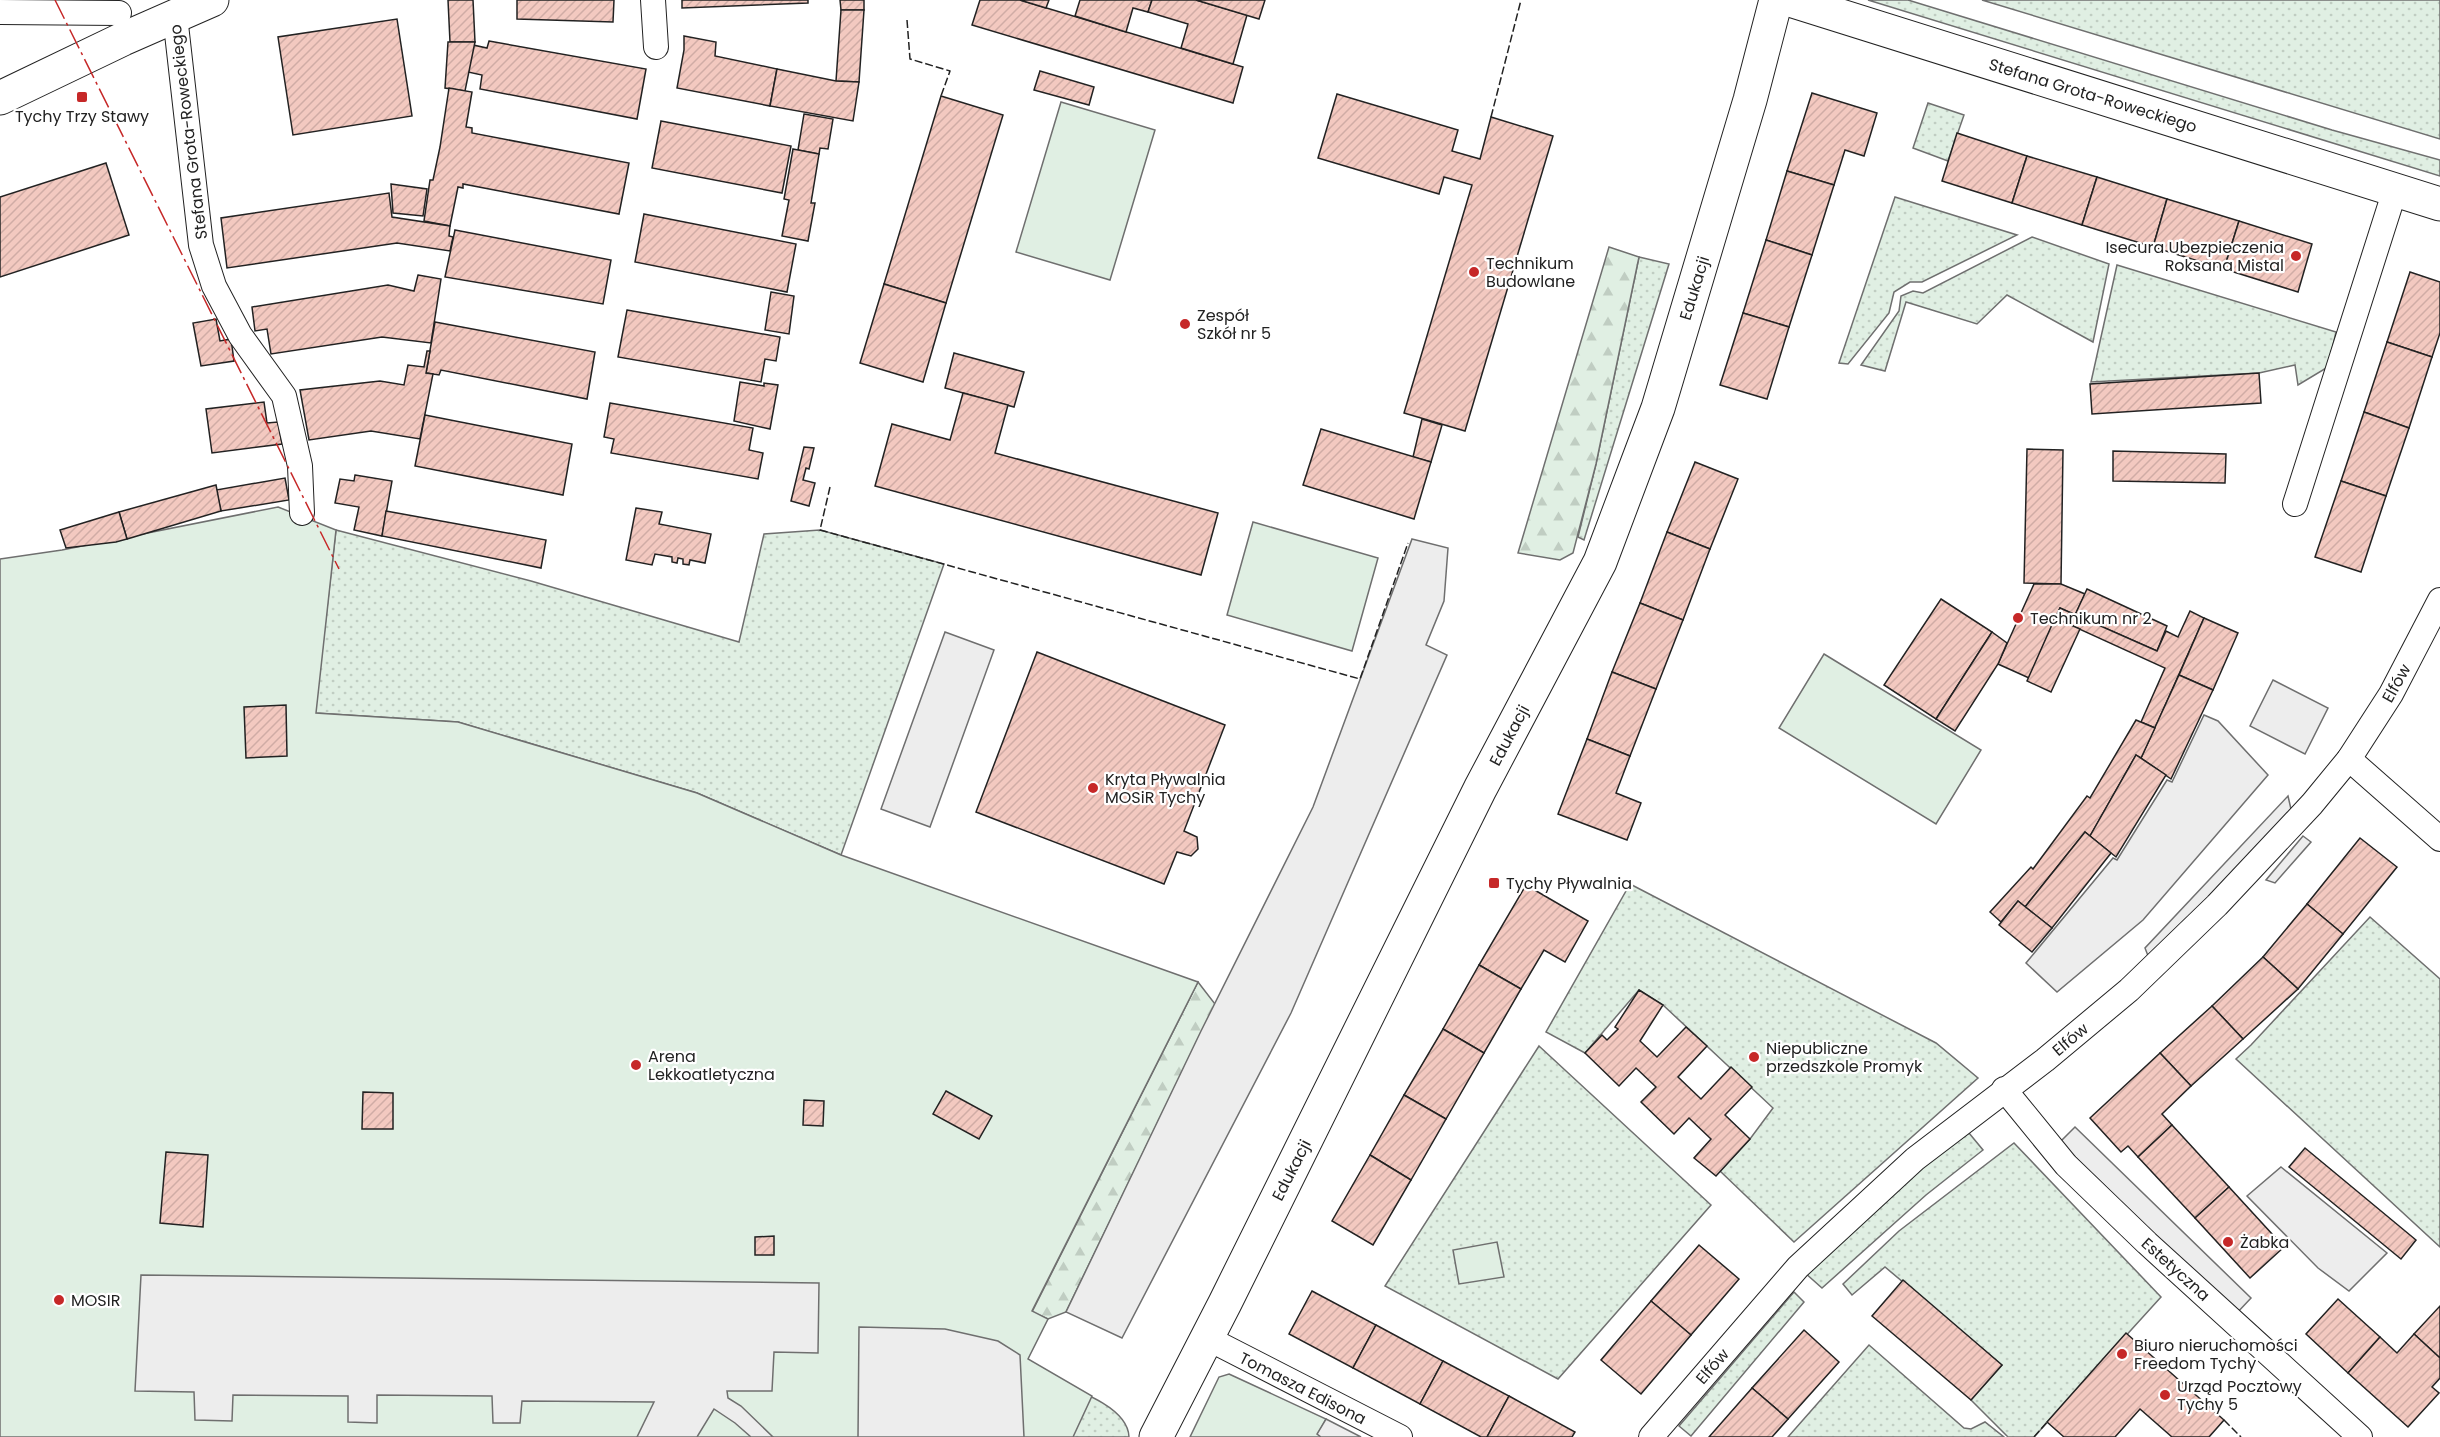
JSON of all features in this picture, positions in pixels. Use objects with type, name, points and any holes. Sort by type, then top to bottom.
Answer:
[{"type":"street","name":"Stefana Grota-Roweckiego","points":[[0,98],[212,0]]},
{"type":"street","points":[[653,0],[656,47]]},
{"type":"street","name":"Edukacji","points":[[1156,1437],[1480,789],[1600,562],[1658,408],[1750,100],[1776,0]]},
{"type":"street","name":"Stefana Grota-Roweckiego","points":[[1790,0],[2440,204]]},
{"type":"street","points":[[0,12],[119,13]]},
{"type":"street","name":"Stefana Grota-Roweckiego","points":[[175,16],[201,245],[214,286],[235,325],[284,396],[300,466],[302,513]]},
{"type":"street","points":[[2295,504],[2395,190]]},
{"type":"street","name":"Elfów","points":[[1651,1437],[1798,1267],[1915,1159],[2045,1060],[2129,990],[2217,905],[2312,804],[2349,759],[2391,694],[2440,600]]},
{"type":"street","points":[[2349,759],[2440,839]]},
{"type":"street","name":"Estetyczna","points":[[2004,1089],[2066,1165],[2360,1437]]},
{"type":"street","name":"Tomasza Edisona","points":[[1207,1338],[1400,1437]]},
{"type":"green space","points":[[1868,0],[1908,0],[2332,130],[2440,160],[2440,176]]},
{"type":"green space","points":[[1982,0],[2440,0],[2440,139]]},
{"type":"green space","points":[[1061,102],[1155,130],[1110,280],[1016,252]]},
{"type":"green space","points":[[1928,103],[1964,115],[1948,161],[1913,148]]},
{"type":"green space","points":[[1895,197],[2017,235],[1922,282],[1910,282],[1894,292],[1889,313],[1848,364],[1839,363]]},
{"type":"green space","points":[[2032,237],[2109,264],[2093,342],[2007,295],[1977,324],[1906,302],[1885,371],[1861,365],[1899,311],[1901,296],[1913,291],[1923,293]]},
{"type":"green space","points":[[1609,247],[1639,257],[1596,464],[1573,553],[1560,560],[1518,553]]},
{"type":"green space","points":[[1639,257],[1669,264],[1584,540],[1578,537],[1596,464]]},
{"type":"green space","points":[[2117,265],[2336,332],[2328,367],[2298,385],[2295,365],[2259,373],[2091,382]]},
{"type":"green space","points":[[278,507],[336,530],[316,713],[458,722],[697,793],[841,855],[1198,982],[1032,1311],[1048,1319],[1028,1359],[1092,1396],[1073,1437],[0,1437],[0,559],[62,550]]},
{"type":"green space","points":[[1253,522],[1378,558],[1352,651],[1227,615]]},
{"type":"green space","points":[[336,530],[531,581],[739,642],[764,534],[820,530],[944,564],[841,855],[697,793],[458,722],[315,713]]},
{"type":"green space","points":[[1824,654],[1981,750],[1936,824],[1779,728]]},
{"type":"green space","name":"Niepubliczne przedszkole Promyk","points":[[1630,884],[1936,1043],[1978,1078],[1794,1242],[1720,1171],[1750,1139],[1773,1108],[1663,1005],[1639,990],[1585,1053],[1546,1032]]},
{"type":"green space","points":[[2370,917],[2440,979],[2440,1247],[2236,1059]]},
{"type":"green space","points":[[1198,982],[1215,1004],[1066,1312],[1048,1319],[1032,1312]]},
{"type":"green space","points":[[1539,1046],[1711,1205],[1558,1379],[1385,1286]]},
{"type":"green space","points":[[1969,1133],[1983,1150],[1926,1195],[1822,1288],[1804,1272],[1919,1164]]},
{"type":"green space","points":[[2014,1143],[2161,1297],[2034,1437],[2008,1437],[1971,1400],[2002,1365],[1885,1267],[1852,1295],[1843,1284],[1899,1231]]},
{"type":"green space","points":[[1497,1242],[1504,1277],[1459,1284],[1453,1250]]},
{"type":"green space","points":[[1794,1292],[1804,1302],[1691,1436],[1679,1426]]},
{"type":"green space","points":[[1869,1345],[1964,1428],[1971,1429],[1985,1422],[2004,1437],[1788,1437]]},
{"type":"green space","points":[[1036,1374],[1077,1390],[1106,1405],[1118,1414],[1126,1425],[1129,1437],[1024,1437]]},
{"type":"green space","points":[[1229,1374],[1326,1419],[1318,1434],[1321,1437],[1190,1437],[1219,1377]]},
{"type":"shaded area","points":[[1412,539],[1448,548],[1444,601],[1426,645],[1447,655],[1291,1013],[1122,1338],[1066,1312],[1201,1031],[1313,807]]},
{"type":"shaded area","points":[[945,632],[994,650],[930,827],[881,809]]},
{"type":"shaded area","points":[[2273,680],[2328,708],[2305,754],[2250,726]]},
{"type":"shaded area","points":[[2204,715],[2218,721],[2268,775],[2143,920],[2057,992],[2026,963],[2113,858],[2117,860],[2167,780],[2172,782]]},
{"type":"shaded area","points":[[2288,796],[2293,818],[2150,961],[2145,948]]},
{"type":"shaded area","points":[[2303,836],[2311,842],[2275,883],[2266,880]]},
{"type":"shaded area","points":[[2075,1127],[2251,1298],[2236,1314],[2060,1142]]},
{"type":"shaded area","points":[[2281,1167],[2387,1253],[2349,1291],[2318,1268],[2247,1196]]},
{"type":"shaded area","points":[[141,1275],[819,1283],[818,1353],[774,1352],[772,1391],[727,1391],[728,1398],[741,1406],[773,1437],[751,1437],[714,1409],[697,1437],[637,1437],[654,1402],[522,1401],[520,1423],[493,1423],[492,1396],[377,1395],[377,1423],[348,1422],[348,1396],[233,1395],[232,1421],[195,1420],[194,1392],[135,1391]]},
{"type":"shaded area","points":[[859,1327],[945,1329],[998,1341],[1020,1355],[1024,1437],[858,1437]]},
{"type":"shaded area","points":[[1326,1419],[1361,1437],[1321,1437],[1317,1434]]},
{"type":"building","points":[[448,0],[473,0],[475,42],[450,42]]},
{"type":"building","points":[[517,0],[614,0],[613,22],[517,19]]},
{"type":"building","points":[[682,0],[808,0],[808,3],[682,8]]},
{"type":"building","points":[[840,0],[864,0],[864,10],[841,10]]},
{"type":"building","points":[[980,0],[1020,0],[1243,67],[1233,103],[972,25]]},
{"type":"building","points":[[1020,0],[1049,0],[1046,8]]},
{"type":"building","points":[[1080,0],[1152,0],[1148,12],[1133,8],[1126,32],[1075,16]]},
{"type":"building","points":[[1152,0],[1196,0],[1247,15],[1233,64],[1181,48],[1188,24],[1148,12]]},
{"type":"building","points":[[1196,0],[1265,0],[1259,19]]},
{"type":"building","points":[[841,10],[864,10],[859,82],[836,81]]},
{"type":"building","points":[[397,19],[412,116],[293,135],[278,37]]},
{"type":"building","points":[[684,36],[716,42],[715,56],[777,69],[770,106],[677,88],[684,50]]},
{"type":"building","points":[[489,41],[646,69],[637,119],[480,89],[482,75],[468,72],[473,45],[487,48]]},
{"type":"building","points":[[448,42],[475,42],[465,91],[445,88]]},
{"type":"building","points":[[777,69],[836,81],[859,82],[853,121],[770,106]]},
{"type":"building","points":[[1040,71],[1094,87],[1089,105],[1034,90]]},
{"type":"building","points":[[449,88],[472,92],[466,127],[472,128],[472,133],[629,163],[619,214],[463,184],[463,188],[458,187],[450,226],[424,221],[430,180],[433,180],[440,147]]},
{"type":"building","points":[[1812,93],[1877,113],[1864,156],[1845,150],[1834,185],[1787,171]]},
{"type":"building","points":[[1337,94],[1458,130],[1452,151],[1480,159],[1491,117],[1553,136],[1465,431],[1404,413],[1472,185],[1444,177],[1439,194],[1318,158]]},
{"type":"building","points":[[941,96],[1003,115],[946,303],[884,284]]},
{"type":"building","points":[[804,114],[833,119],[828,149],[820,148],[819,154],[798,150]]},
{"type":"building","points":[[661,121],[791,146],[782,193],[652,168]]},
{"type":"building","points":[[1957,133],[2027,156],[2012,203],[1942,181]]},
{"type":"building","points":[[793,149],[819,154],[811,203],[815,203],[808,241],[782,236],[789,200],[784,199]]},
{"type":"building","points":[[2027,156],[2097,177],[2082,225],[2012,203]]},
{"type":"building","points":[[106,163],[129,235],[0,277],[0,197]]},
{"type":"building","points":[[1787,171],[1834,185],[1812,255],[1766,240]]},
{"type":"building","points":[[2097,177],[2167,199],[2153,247],[2082,225]]},
{"type":"building","points":[[391,184],[427,189],[423,216],[393,213]]},
{"type":"building","points":[[389,193],[392,217],[450,226],[449,236],[453,237],[450,251],[397,243],[227,268],[221,218]]},
{"type":"building","points":[[2167,199],[2239,221],[2224,269],[2153,247]]},
{"type":"building","points":[[644,214],[796,244],[787,292],[635,262]]},
{"type":"building","points":[[2239,221],[2312,244],[2298,292],[2224,269]]},
{"type":"building","points":[[455,230],[611,260],[603,304],[445,277]]},
{"type":"building","points":[[1766,240],[1812,255],[1789,327],[1743,313]]},
{"type":"building","points":[[2410,272],[2440,282],[2440,333],[2432,357],[2387,342]]},
{"type":"building","points":[[418,275],[441,279],[431,343],[382,337],[271,354],[267,329],[255,331],[252,307],[388,285],[414,291]]},
{"type":"building","points":[[884,284],[946,303],[923,382],[860,363]]},
{"type":"building","points":[[771,292],[794,296],[789,334],[765,330]]},
{"type":"building","points":[[627,310],[780,337],[776,361],[765,359],[761,382],[618,357]]},
{"type":"building","points":[[1743,313],[1789,327],[1767,399],[1720,385]]},
{"type":"building","points":[[216,319],[220,341],[231,339],[234,361],[201,366],[193,323]]},
{"type":"building","points":[[435,322],[595,352],[587,399],[441,370],[439,375],[426,373]]},
{"type":"building","points":[[2387,342],[2432,357],[2409,428],[2364,412]]},
{"type":"building","points":[[427,351],[430,351],[426,373],[433,374],[420,439],[371,431],[309,440],[300,390],[380,381],[404,385],[408,365],[424,367]]},
{"type":"building","points":[[954,353],[1024,372],[1014,407],[945,388]]},
{"type":"building","points":[[2259,373],[2261,403],[2092,414],[2090,384]]},
{"type":"building","points":[[740,382],[764,386],[764,383],[778,385],[770,429],[734,421]]},
{"type":"building","points":[[963,393],[1008,405],[995,453],[1218,513],[1201,575],[875,486],[892,424],[950,440]]},
{"type":"building","points":[[264,402],[267,423],[278,422],[282,444],[212,453],[206,409]]},
{"type":"building","points":[[610,403],[753,428],[749,450],[763,453],[758,479],[611,453],[614,439],[604,437]]},
{"type":"building","points":[[2364,412],[2409,428],[2386,496],[2341,481]]},
{"type":"building","points":[[425,415],[572,444],[563,495],[415,466]]},
{"type":"building","points":[[1422,419],[1442,425],[1431,462],[1413,457]]},
{"type":"building","points":[[1321,429],[1431,462],[1414,519],[1303,485]]},
{"type":"building","points":[[804,447],[814,448],[809,469],[806,468],[803,480],[815,483],[809,506],[791,501]]},
{"type":"building","points":[[2027,449],[2063,450],[2061,584],[2024,583]]},
{"type":"building","points":[[2113,451],[2226,454],[2225,483],[2113,481]]},
{"type":"building","points":[[1695,462],[1738,479],[1710,549],[1667,532]]},
{"type":"building","points":[[355,475],[392,481],[382,536],[354,530],[359,507],[335,503],[340,479],[354,481]]},
{"type":"building","points":[[285,478],[289,500],[221,511],[216,490]]},
{"type":"building","points":[[2341,481],[2386,496],[2361,572],[2315,557]]},
{"type":"building","points":[[216,485],[221,511],[127,539],[119,512]]},
{"type":"building","points":[[636,508],[662,512],[659,524],[711,534],[705,563],[690,560],[689,565],[683,564],[683,559],[678,558],[677,563],[672,562],[672,557],[655,554],[652,565],[626,560]]},
{"type":"building","points":[[386,511],[546,540],[541,568],[382,536]]},
{"type":"building","points":[[119,512],[127,539],[66,548],[60,530]]},
{"type":"building","points":[[1667,532],[1710,549],[1683,620],[1640,603]]},
{"type":"building","points":[[2034,584],[2061,584],[2085,594],[2075,615],[2060,608],[2029,678],[1998,664]]},
{"type":"building","points":[[2087,589],[2167,626],[2157,651],[2075,615]]},
{"type":"building","points":[[1941,599],[1992,632],[1936,719],[1884,685]]},
{"type":"building","points":[[1640,603],[1683,620],[1656,689],[1612,672]]},
{"type":"building","points":[[2060,608],[2157,651],[2166,631],[2178,637],[2190,611],[2204,618],[2155,728],[2141,722],[2165,668],[2055,618]]},
{"type":"building","points":[[2055,618],[2080,629],[2051,692],[2027,681]]},
{"type":"building","points":[[2204,618],[2238,633],[2213,690],[2179,675]]},
{"type":"building","points":[[1992,632],[2007,643],[1998,664],[1955,731],[1936,719]]},
{"type":"building","name":"Kryta Pływalnia MOSiR Tychy","points":[[1037,652],[1225,725],[1184,831],[1197,837],[1198,849],[1191,856],[1177,852],[1164,884],[976,812]]},
{"type":"building","points":[[1612,672],[1656,689],[1630,756],[1587,739]]},
{"type":"building","points":[[2179,675],[2213,690],[2171,779],[2141,758]]},
{"type":"building","points":[[286,705],[287,756],[246,758],[244,707]]},
{"type":"building","points":[[2136,720],[2155,728],[2141,758],[2136,755],[2090,836],[2085,832],[2025,907],[2018,901],[2001,922],[1990,912],[2031,867],[2033,869],[2087,796],[2090,798]]},
{"type":"building","points":[[1587,739],[1630,756],[1616,793],[1641,803],[1627,840],[1558,814]]},
{"type":"building","points":[[2136,755],[2166,775],[2116,857],[2090,836]]},
{"type":"building","points":[[2085,832],[2111,853],[2052,928],[2025,907]]},
{"type":"building","points":[[2360,838],[2397,867],[2343,934],[2307,904]]},
{"type":"building","points":[[1526,885],[1588,921],[1565,962],[1544,950],[1521,989],[1479,965]]},
{"type":"building","points":[[2018,901],[2052,928],[2032,952],[1999,925]]},
{"type":"building","points":[[2307,904],[2343,934],[2298,989],[2263,957]]},
{"type":"building","points":[[2263,957],[2298,989],[2243,1039],[2212,1006]]},
{"type":"building","points":[[1479,965],[1521,989],[1484,1053],[1443,1029]]},
{"type":"building","points":[[1639,990],[1663,1005],[1640,1041],[1657,1057],[1686,1027],[1707,1046],[1678,1077],[1701,1099],[1731,1067],[1752,1087],[1725,1115],[1750,1139],[1716,1176],[1694,1158],[1711,1139],[1689,1118],[1674,1134],[1641,1102],[1656,1087],[1636,1068],[1619,1086],[1585,1053],[1602,1035],[1607,1040],[1618,1029],[1615,1027]]},
{"type":"building","points":[[2212,1006],[2243,1039],[2191,1086],[2160,1053]]},
{"type":"building","points":[[1443,1029],[1484,1053],[1446,1119],[1404,1095]]},
{"type":"building","points":[[2160,1053],[2191,1086],[2162,1114],[2172,1125],[2138,1157],[2128,1146],[2121,1152],[2090,1118]]},
{"type":"building","points":[[946,1091],[992,1116],[979,1139],[933,1114]]},
{"type":"building","points":[[363,1092],[393,1093],[393,1129],[362,1129]]},
{"type":"building","points":[[1404,1095],[1446,1119],[1411,1180],[1370,1155]]},
{"type":"building","points":[[804,1100],[824,1101],[823,1126],[803,1125]]},
{"type":"building","points":[[2172,1125],[2229,1187],[2195,1218],[2138,1157]]},
{"type":"building","points":[[2305,1148],[2416,1240],[2401,1259],[2289,1167]]},
{"type":"building","points":[[166,1152],[208,1155],[203,1227],[160,1223]]},
{"type":"building","points":[[1370,1155],[1411,1180],[1373,1245],[1332,1221]]},
{"type":"building","points":[[2229,1187],[2284,1247],[2250,1278],[2195,1218]]},
{"type":"building","points":[[774,1236],[774,1255],[755,1255],[755,1237]]},
{"type":"building","points":[[1699,1245],[1739,1279],[1691,1335],[1651,1301]]},
{"type":"building","points":[[1903,1280],[2002,1365],[1971,1400],[1872,1316]]},
{"type":"building","points":[[1312,1291],[1376,1325],[1353,1368],[1289,1334]]},
{"type":"building","points":[[2338,1299],[2380,1337],[2348,1373],[2306,1334]]},
{"type":"building","points":[[1651,1301],[1691,1335],[1641,1394],[1601,1360]]},
{"type":"building","points":[[2440,1306],[2440,1358],[2414,1334]]},
{"type":"building","points":[[1376,1325],[1443,1361],[1420,1404],[1353,1368]]},
{"type":"building","points":[[1804,1330],[1839,1362],[1788,1419],[1752,1388]]},
{"type":"building","points":[[2126,1333],[2224,1420],[2209,1437],[2172,1437],[2140,1409],[2115,1437],[2064,1437],[2047,1422]]},
{"type":"building","points":[[2414,1334],[2440,1358],[2440,1378],[2432,1387],[2439,1393],[2408,1427],[2348,1373],[2380,1337],[2397,1353]]},
{"type":"building","points":[[1443,1361],[1509,1396],[1487,1437],[1481,1437],[1420,1404]]},
{"type":"building","points":[[1752,1388],[1788,1419],[1772,1437],[1709,1437]]},
{"type":"building","points":[[1509,1396],[1575,1432],[1572,1437],[1487,1437]]},
{"type":"fence","points":[[1491,117],[1521,0]]},
{"type":"fence","points":[[907,20],[910,59],[950,71],[941,96]]},
{"type":"fence","points":[[830,487],[820,530],[1360,679],[1408,543]]},
{"type":"fence","points":[[2224,1420],[2241,1437]]},
{"type":"fence","points":[[2034,1437],[2047,1422]]},
{"type":"power","points":[[55,0],[339,569]]},
{"type":"place","name":"Tychy Trzy Stawy","points":[[82,97]]},
{"type":"place","name":"Isecura Ubezpieczenia Roksana Mistal","points":[[2296,256]]},
{"type":"place","name":"Technikum Budowlane","points":[[1474,272]]},
{"type":"place","name":"Zespół Szkół nr 5","points":[[1185,324]]},
{"type":"place","name":"Technikum nr 2","points":[[2018,618]]},
{"type":"place","name":"Kryta Pływalnia MOSiR Tychy","points":[[1093,788]]},
{"type":"place","name":"Tychy Pływalnia","points":[[1494,883]]},
{"type":"place","name":"Niepubliczne przedszkole Promyk","points":[[1754,1057]]},
{"type":"place","name":"Arena Lekkoatletyczna","points":[[636,1065]]},
{"type":"place","name":"Żabka","points":[[2228,1242]]},
{"type":"place","name":"MOSIR","points":[[59,1300]]},
{"type":"place","name":"Biuro nieruchomości Freedom Tychy","points":[[2122,1354]]},
{"type":"place","name":"Urząd Pocztowy Tychy 5","points":[[2165,1395]]}]
